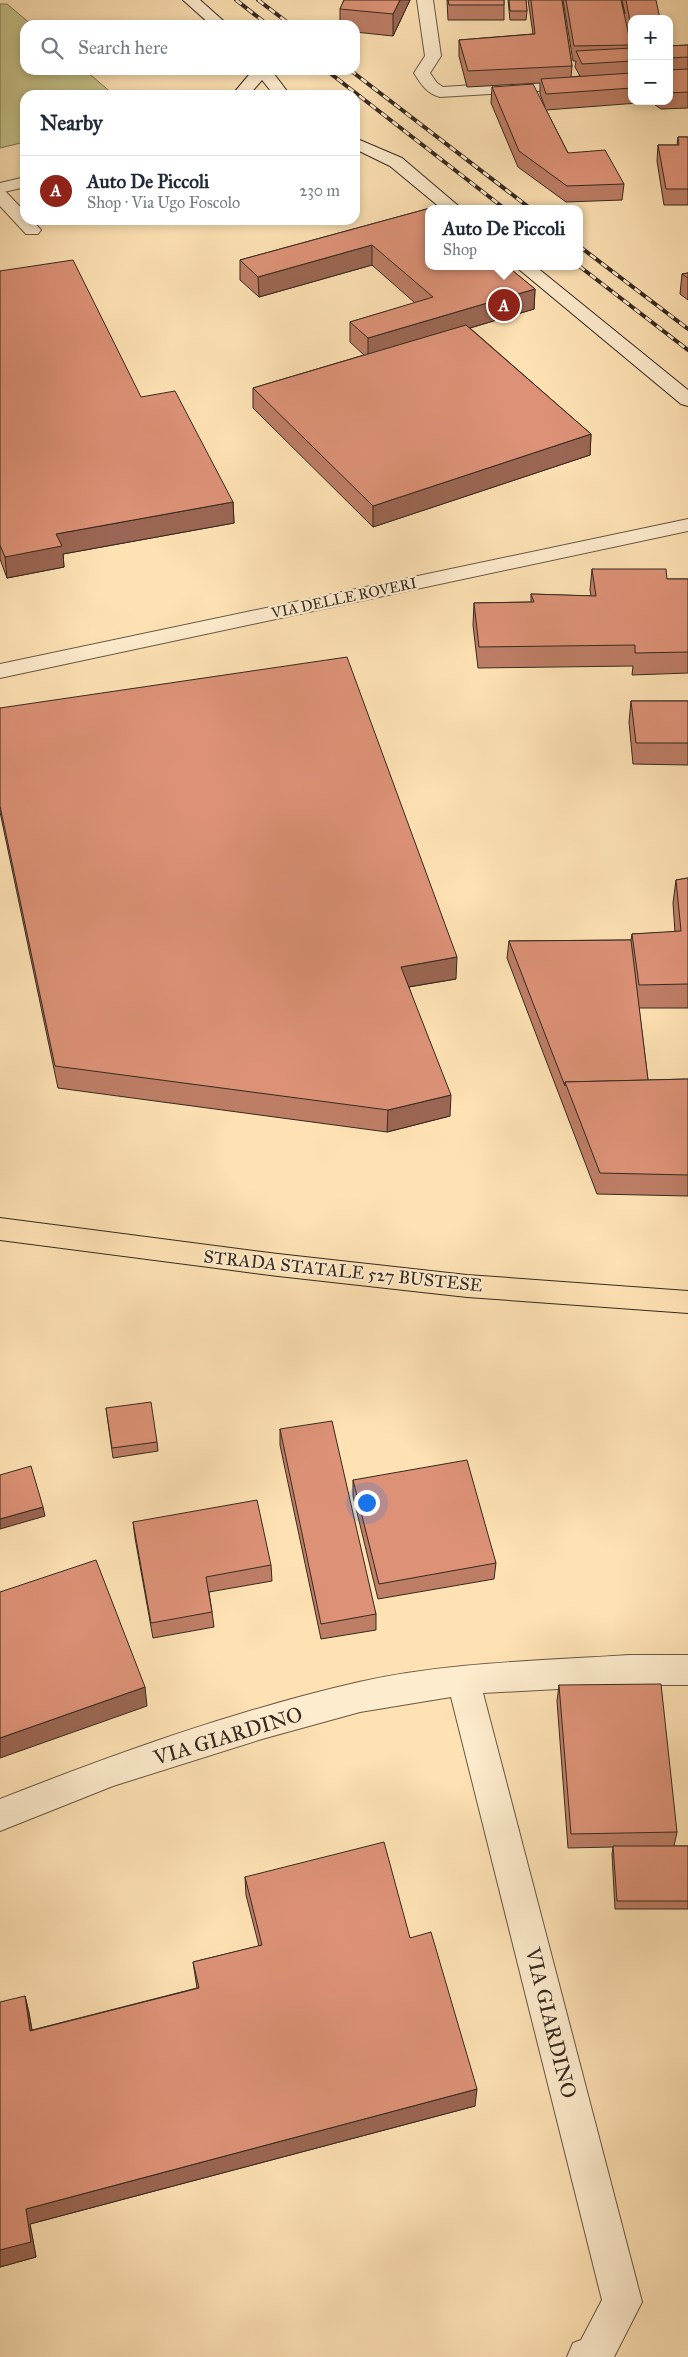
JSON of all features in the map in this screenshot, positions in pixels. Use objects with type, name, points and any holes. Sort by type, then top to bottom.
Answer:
[{"type":"main road","name":"STRADA STATALE 527 BUSTESE","points":[[0,1229],[278,1265],[458,1285],[688,1302]]},
{"type":"street","points":[[191,0],[214,20]]},
{"type":"street","points":[[425,0],[433,56],[422,73],[431,86],[440,92],[628,80]]},
{"type":"street","points":[[244,90],[258,75]]},
{"type":"street","points":[[266,75],[278,90]]},
{"type":"street","points":[[360,146],[396,162],[448,205]]},
{"type":"street","points":[[360,152],[377,154]]},
{"type":"street","points":[[0,188],[20,183]]},
{"type":"street","points":[[0,196],[20,217]]},
{"type":"street","points":[[27,225],[32,230]]},
{"type":"street","points":[[529,270],[688,400]]},
{"type":"street","name":"VIA DELLE ROVERI","points":[[0,671],[688,525]]},
{"type":"street","name":"VIA GIARDINO","points":[[0,1815],[112,1771],[262,1724],[360,1697],[463,1680],[630,1670],[688,1670]]},
{"type":"street","name":"VIA GIARDINO","points":[[463,1680],[622,2302],[594,2355],[588,2357]]},
{"type":"shaded area","points":[[0,4],[7,4],[26,20],[20,20],[20,75],[91,75],[108,90],[20,90],[20,143],[0,148]]},
{"type":"building","points":[[344,0],[400,0],[393,14],[340,9]]},
{"type":"building","points":[[448,0],[504,0],[504,5],[449,5]]},
{"type":"building","points":[[509,0],[526,0],[527,11],[510,11]]},
{"type":"building","points":[[531,0],[562,0],[572,66],[468,71],[459,40],[535,34]]},
{"type":"building","points":[[566,0],[621,0],[628,32],[628,45],[574,46]]},
{"type":"building","points":[[626,0],[656,0],[659,15],[629,15]]},
{"type":"building","points":[[688,45],[688,57],[673,58],[673,46]]},
{"type":"building","points":[[628,48],[628,61],[582,64],[576,51]]},
{"type":"building","points":[[688,69],[688,92],[673,93],[673,70]]},
{"type":"building","points":[[628,73],[628,88],[546,94],[541,79]]},
{"type":"building","points":[[533,84],[568,153],[605,150],[624,184],[567,186],[519,151],[492,87]]},
{"type":"building","points":[[678,137],[688,137],[688,189],[666,189],[658,145],[679,145]]},
{"type":"building","points":[[425,209],[425,270],[512,270],[535,289],[368,338],[350,322],[433,297],[372,245],[258,277],[240,260]]},
{"type":"building","points":[[73,260],[141,397],[175,391],[233,502],[56,534],[62,546],[5,557],[0,545],[0,271]]},
{"type":"building","points":[[466,325],[591,434],[373,506],[253,388]]},
{"type":"building","points":[[592,569],[666,569],[667,579],[688,579],[688,652],[635,653],[635,645],[479,647],[474,603],[534,602],[531,594],[596,596]]},
{"type":"building","points":[[347,657],[457,957],[401,967],[451,1095],[388,1110],[55,1066],[0,806],[0,708]]},
{"type":"building","points":[[631,701],[688,701],[688,743],[636,743]]},
{"type":"building","points":[[688,878],[688,984],[639,985],[632,934],[681,931],[676,880]]},
{"type":"building","points":[[631,940],[648,1080],[565,1082],[565,1086],[509,941]]},
{"type":"building","points":[[688,1079],[688,1175],[600,1173],[565,1082]]},
{"type":"building","points":[[151,1402],[157,1442],[112,1448],[106,1408]]},
{"type":"building","points":[[332,1421],[376,1614],[321,1624],[280,1429]]},
{"type":"building","points":[[467,1460],[496,1563],[379,1584],[353,1480]]},
{"type":"building","points":[[31,1466],[43,1507],[0,1519],[0,1475]]},
{"type":"building","points":[[257,1500],[271,1565],[206,1577],[212,1612],[151,1623],[133,1522]]},
{"type":"building","points":[[96,1560],[145,1687],[0,1738],[0,1592]]},
{"type":"building","points":[[661,1684],[677,1832],[571,1834],[559,1685]]},
{"type":"building","points":[[384,1842],[410,1938],[431,1932],[477,2089],[26,2209],[31,2242],[0,2250],[0,2002],[25,1996],[30,2031],[199,1988],[193,1962],[262,1945],[245,1877]]},
{"type":"building","points":[[613,1846],[688,1846],[688,1901],[617,1901]]},
{"type":"railway","points":[[236,0],[262,20]]},
{"type":"railway","points":[[258,0],[284,20]]},
{"type":"railway","points":[[332,75],[352,90]]},
{"type":"railway","points":[[357,75],[526,205]]},
{"type":"railway","points":[[360,96],[500,205]]},
{"type":"railway","points":[[583,249],[688,329]]},
{"type":"railway","points":[[583,269],[688,350]]},
{"type":"place","name":"Auto De Piccoli","points":[[504,305]]}]
